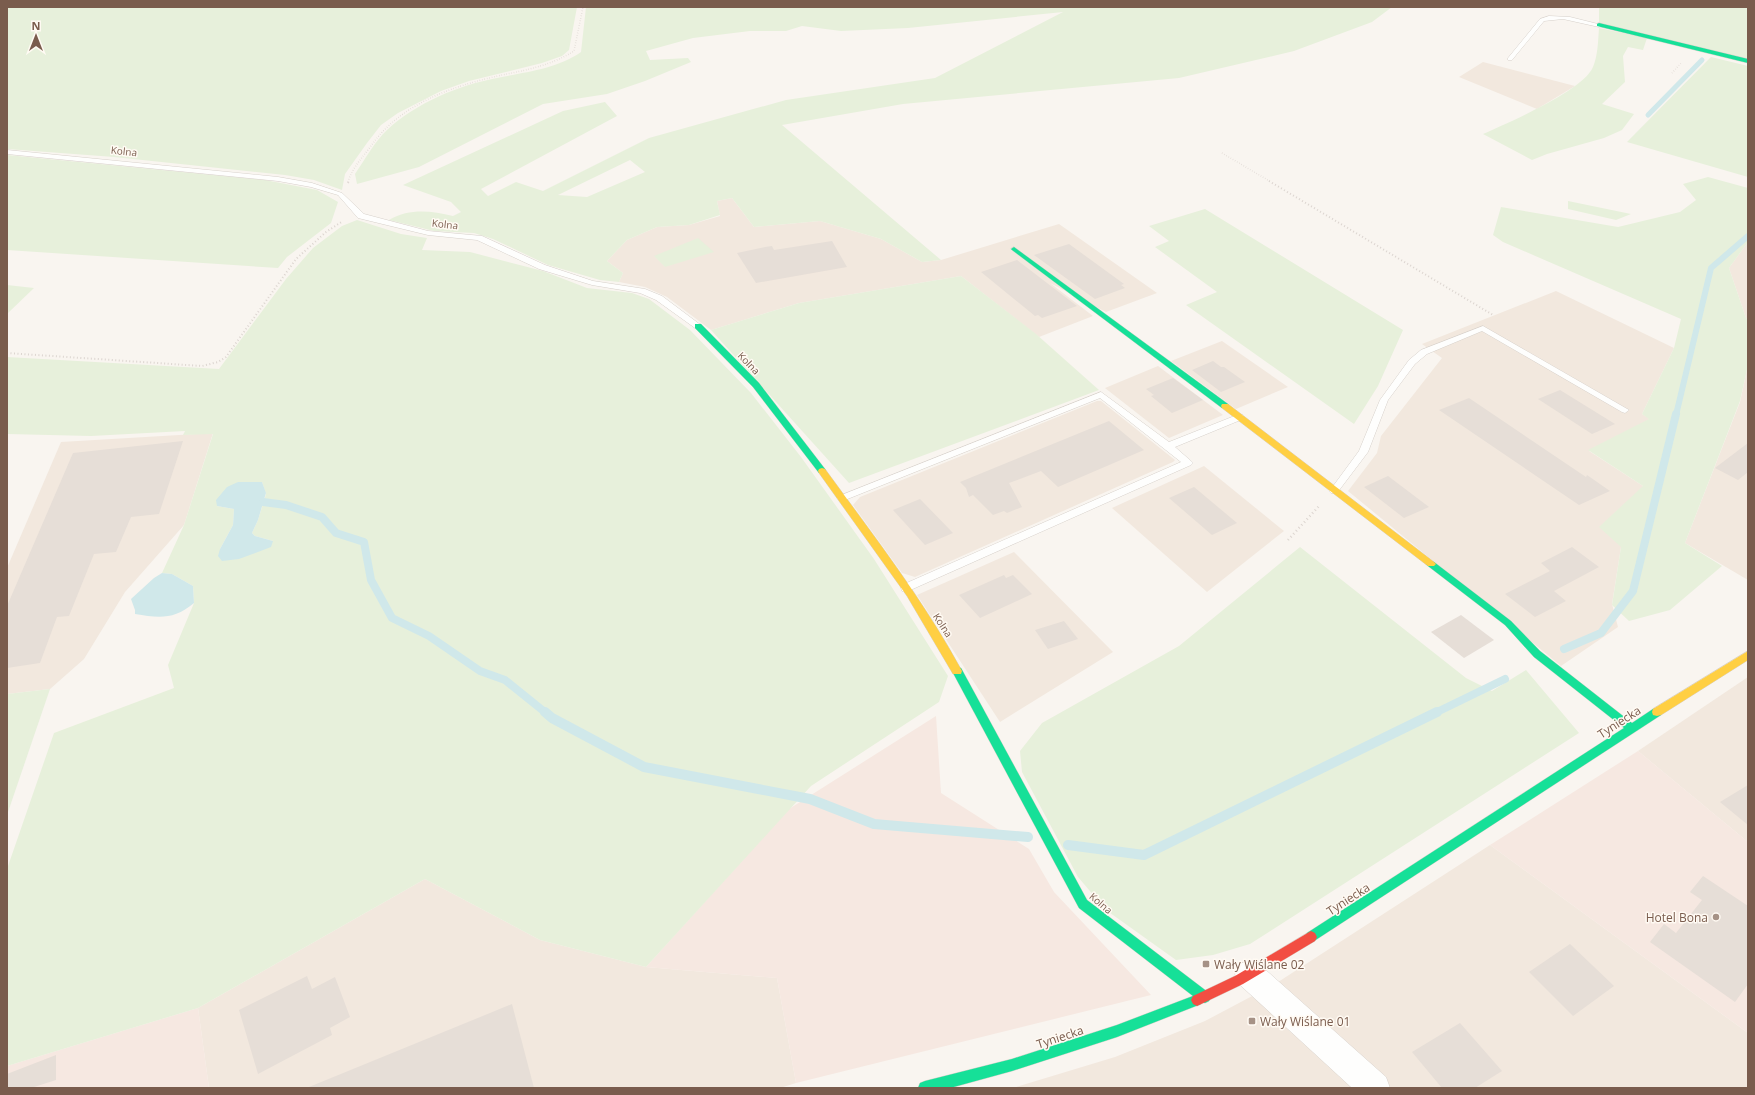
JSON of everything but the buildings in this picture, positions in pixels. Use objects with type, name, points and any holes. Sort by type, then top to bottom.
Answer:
[{"type":"street","points":[[1599,26],[1645,35],[1748,62]]},
{"type":"street","points":[[1014,249],[1240,417],[1334,491],[1508,623],[1537,654],[1631,728]]},
{"type":"street","name":"Kolna","points":[[698,326],[756,385],[819,466],[906,588],[946,650],[1083,904],[1205,997]]},
{"type":"street","name":"Tyniecka","points":[[925,1088],[1012,1065],[1117,1031],[1205,997],[1250,974],[1332,924],[1631,728],[1748,655]]},
{"type":"street","points":[[1250,974],[1375,1088]]},
{"type":"lane","points":[[1510,59],[1542,20],[1550,17],[1572,19],[1599,26]]},
{"type":"lane","name":"Kolna","points":[[7,152],[278,179],[312,185],[340,194],[360,216],[428,233],[479,238],[542,267],[592,284],[642,291],[659,298],[698,326]]},
{"type":"lane","points":[[1334,491],[1363,452],[1384,400],[1412,362],[1424,352],[1483,328],[1625,410]]},
{"type":"lane","points":[[842,498],[1101,395],[1168,446],[1188,464],[906,588]]},
{"type":"lane","points":[[1168,446],[1240,417]]},
{"type":"path","points":[[344,197],[350,174],[384,129],[402,114],[442,92],[475,81],[531,69],[566,58],[574,52],[583,7]]},
{"type":"path","points":[[1222,153],[1500,319],[1481,329]]},
{"type":"path","points":[[7,353],[202,366],[218,362],[226,357],[296,259],[326,232],[343,221],[360,216]]},
{"type":"path","points":[[1288,540],[1334,491]]},
{"type":"shaded area","points":[[1483,62],[1575,86],[1537,109],[1459,77]]},
{"type":"shaded area","points":[[732,198],[754,227],[820,221],[881,239],[922,262],[941,260],[1059,224],[1157,293],[1106,312],[1050,283],[1093,316],[1039,337],[961,276],[799,303],[711,330],[667,297],[645,287],[619,282],[623,273],[607,261],[627,240],[657,227],[689,225],[720,216],[717,201]]},
{"type":"shaded area","points":[[1748,242],[1748,319],[1746,318],[1729,268]]},
{"type":"shaded area","points":[[1556,291],[1674,348],[1642,414],[1650,419],[1589,451],[1643,486],[1621,547],[1612,604],[1618,627],[1561,666],[1348,491],[1377,453],[1381,436],[1442,358],[1422,344]]},
{"type":"shaded area","points":[[1222,341],[1288,387],[1236,409],[1171,361]]},
{"type":"shaded area","points":[[1748,365],[1748,580],[1685,543],[1740,402]]},
{"type":"shaded area","points":[[1158,366],[1223,415],[1169,438],[1105,388]]},
{"type":"shaded area","points":[[1097,401],[1101,401],[1175,460],[915,577],[902,573],[853,505],[860,497]]},
{"type":"shaded area","points":[[213,433],[184,525],[125,592],[84,659],[50,689],[7,694],[7,568],[61,442]]},
{"type":"shaded area","points":[[1204,466],[1284,531],[1207,592],[1112,508]]},
{"type":"shaded area","points":[[1014,552],[1113,652],[1000,722],[917,595]]},
{"type":"shaded area","points":[[1748,677],[1748,842],[1638,751]]},
{"type":"shaded area","points":[[936,716],[941,793],[1029,849],[1054,892],[1151,995],[796,1083],[777,978],[646,967],[789,809]]},
{"type":"shaded area","points":[[1638,751],[1748,842],[1748,1033],[1490,845]]},
{"type":"shaded area","points":[[1490,845],[1748,1033],[1748,1088],[1013,1088],[1115,1057],[1205,1021],[1275,984]]},
{"type":"shaded area","points":[[425,879],[540,940],[646,967],[777,978],[796,1083],[780,1088],[209,1088],[198,1008]]},
{"type":"shaded area","points":[[198,1008],[209,1088],[7,1088],[7,1066]]},
{"type":"green space","points":[[7,7],[577,7],[569,50],[562,56],[542,63],[469,81],[441,91],[398,113],[381,125],[367,143],[345,174],[342,190],[314,180],[285,175],[114,157],[7,149]]},
{"type":"green space","points":[[586,7],[1392,7],[1372,22],[1294,51],[1179,78],[903,104],[782,125],[941,260],[922,262],[881,239],[820,221],[754,227],[732,198],[717,201],[720,215],[689,225],[657,227],[627,240],[607,261],[623,273],[619,282],[600,280],[548,265],[493,239],[474,233],[434,231],[389,220],[397,216],[413,212],[429,212],[453,216],[461,212],[451,202],[403,185],[563,111],[605,102],[617,116],[481,189],[488,196],[516,182],[543,191],[649,138],[786,100],[935,78],[1063,12],[908,28],[841,31],[802,26],[786,31],[750,31],[693,38],[646,51],[650,60],[688,58],[691,62],[645,81],[607,94],[543,104],[419,167],[357,184],[355,174],[378,140],[398,120],[411,111],[453,90],[483,81],[530,72],[551,66],[572,58],[581,52]],"holes":[[[630,160],[645,172],[587,197],[558,195]]]},
{"type":"green space","points":[[1599,7],[1748,7],[1748,59],[1599,23]]},
{"type":"green space","points":[[1599,28],[1647,38],[1643,50],[1628,47],[1623,56],[1625,82],[1602,104],[1634,114],[1622,130],[1604,138],[1547,154],[1532,160],[1483,134],[1560,96],[1575,86],[1586,76],[1593,67],[1596,58]]},
{"type":"green space","points":[[1711,57],[1748,66],[1748,177],[1627,142]]},
{"type":"green space","points":[[7,155],[265,180],[317,190],[338,202],[331,223],[287,257],[278,268],[7,250]]},
{"type":"green space","points":[[1708,177],[1748,188],[1748,242],[1729,268],[1746,318],[1748,319],[1748,365],[1740,401],[1685,543],[1722,566],[1670,610],[1629,621],[1612,605],[1621,547],[1599,527],[1643,486],[1588,450],[1649,419],[1642,414],[1674,348],[1681,319],[1503,242],[1493,235],[1501,207],[1618,227],[1680,212],[1696,200],[1683,184]]},
{"type":"green space","points":[[1568,201],[1631,214],[1616,220],[1568,209]]},
{"type":"green space","points":[[1205,209],[1403,330],[1378,386],[1354,424],[1186,305],[1217,292],[1155,247],[1169,241],[1149,226]]},
{"type":"green space","points":[[357,220],[401,234],[427,238],[422,250],[470,252],[543,271],[587,288],[632,293],[649,299],[690,330],[751,393],[801,457],[874,559],[948,676],[939,702],[811,786],[646,967],[540,940],[425,879],[198,1008],[7,1066],[7,869],[54,733],[174,688],[168,665],[194,603],[193,586],[172,574],[162,573],[184,525],[213,434],[183,435],[185,431],[91,436],[7,434],[7,357],[219,369],[286,279],[313,248],[342,226]],"holes":[[[238,482],[262,482],[266,494],[258,520],[252,533],[255,536],[273,541],[220,549],[233,525],[234,509],[217,506]]]},
{"type":"green space","points":[[698,238],[714,252],[665,267],[654,256]]},
{"type":"green space","points":[[961,276],[1036,334],[1099,390],[849,483],[711,330],[799,303]]},
{"type":"green space","points":[[7,285],[34,288],[7,314]]},
{"type":"green space","points":[[1300,547],[1466,678],[1492,691],[1526,670],[1579,733],[1250,944],[1213,955],[1176,960],[1106,910],[1078,877],[1022,772],[1020,751],[1042,723],[1179,646]]},
{"type":"green space","points":[[50,689],[7,815],[7,694]]},
{"type":"water","points":[[238,482],[262,482],[266,493],[258,520],[252,533],[255,536],[273,541],[271,547],[239,559],[222,561],[218,556],[220,549],[233,525],[234,509],[217,506],[216,500],[227,487]]},
{"type":"water","points":[[162,573],[172,574],[193,586],[194,603],[187,609],[173,615],[159,617],[135,614],[131,599],[154,578]]},
{"type":"waterway","points":[[1648,115],[1702,60]]},
{"type":"waterway","points":[[1676,415],[1711,268],[1748,236]]},
{"type":"waterway","points":[[1564,649],[1601,633],[1633,591],[1676,414]]},
{"type":"waterway","points":[[263,502],[286,505],[322,517],[336,533],[364,542],[371,580],[392,618],[429,636],[480,671],[505,680],[546,713]]},
{"type":"waterway","points":[[1435,713],[1505,679]]},
{"type":"waterway","points":[[545,712],[552,718],[644,767],[810,799],[874,824],[1028,837]]},
{"type":"waterway","points":[[1068,845],[1144,855],[1437,712]]},
{"type":"traffic: fast","points":[[1599,25],[1748,61]]},
{"type":"traffic: fast","points":[[1014,249],[1225,406]]},
{"type":"traffic: fast","points":[[698,326],[756,385],[822,471]]},
{"type":"traffic: fast","points":[[1431,564],[1508,623],[1537,654],[1631,728]]},
{"type":"traffic: fast","points":[[957,671],[1083,904],[1205,997]]},
{"type":"traffic: fast","points":[[1311,937],[1657,712]]},
{"type":"traffic: fast","points":[[925,1088],[1012,1065],[1117,1031],[1197,1000]]},
{"type":"traffic: slow","points":[[1225,406],[1431,564]]},
{"type":"traffic: slow","points":[[822,471],[910,594],[957,671]]},
{"type":"traffic: slow","points":[[1657,712],[1748,655]]},
{"type":"traffic: jam","points":[[1197,1000],[1239,980],[1311,937]]},
{"type":"place","name":"Hotel Bona","points":[[1716,917]]},
{"type":"place","name":"Wały Wiślane 02","points":[[1206,964]]},
{"type":"place","name":"Wały Wiślane 01","points":[[1252,1021]]}]
